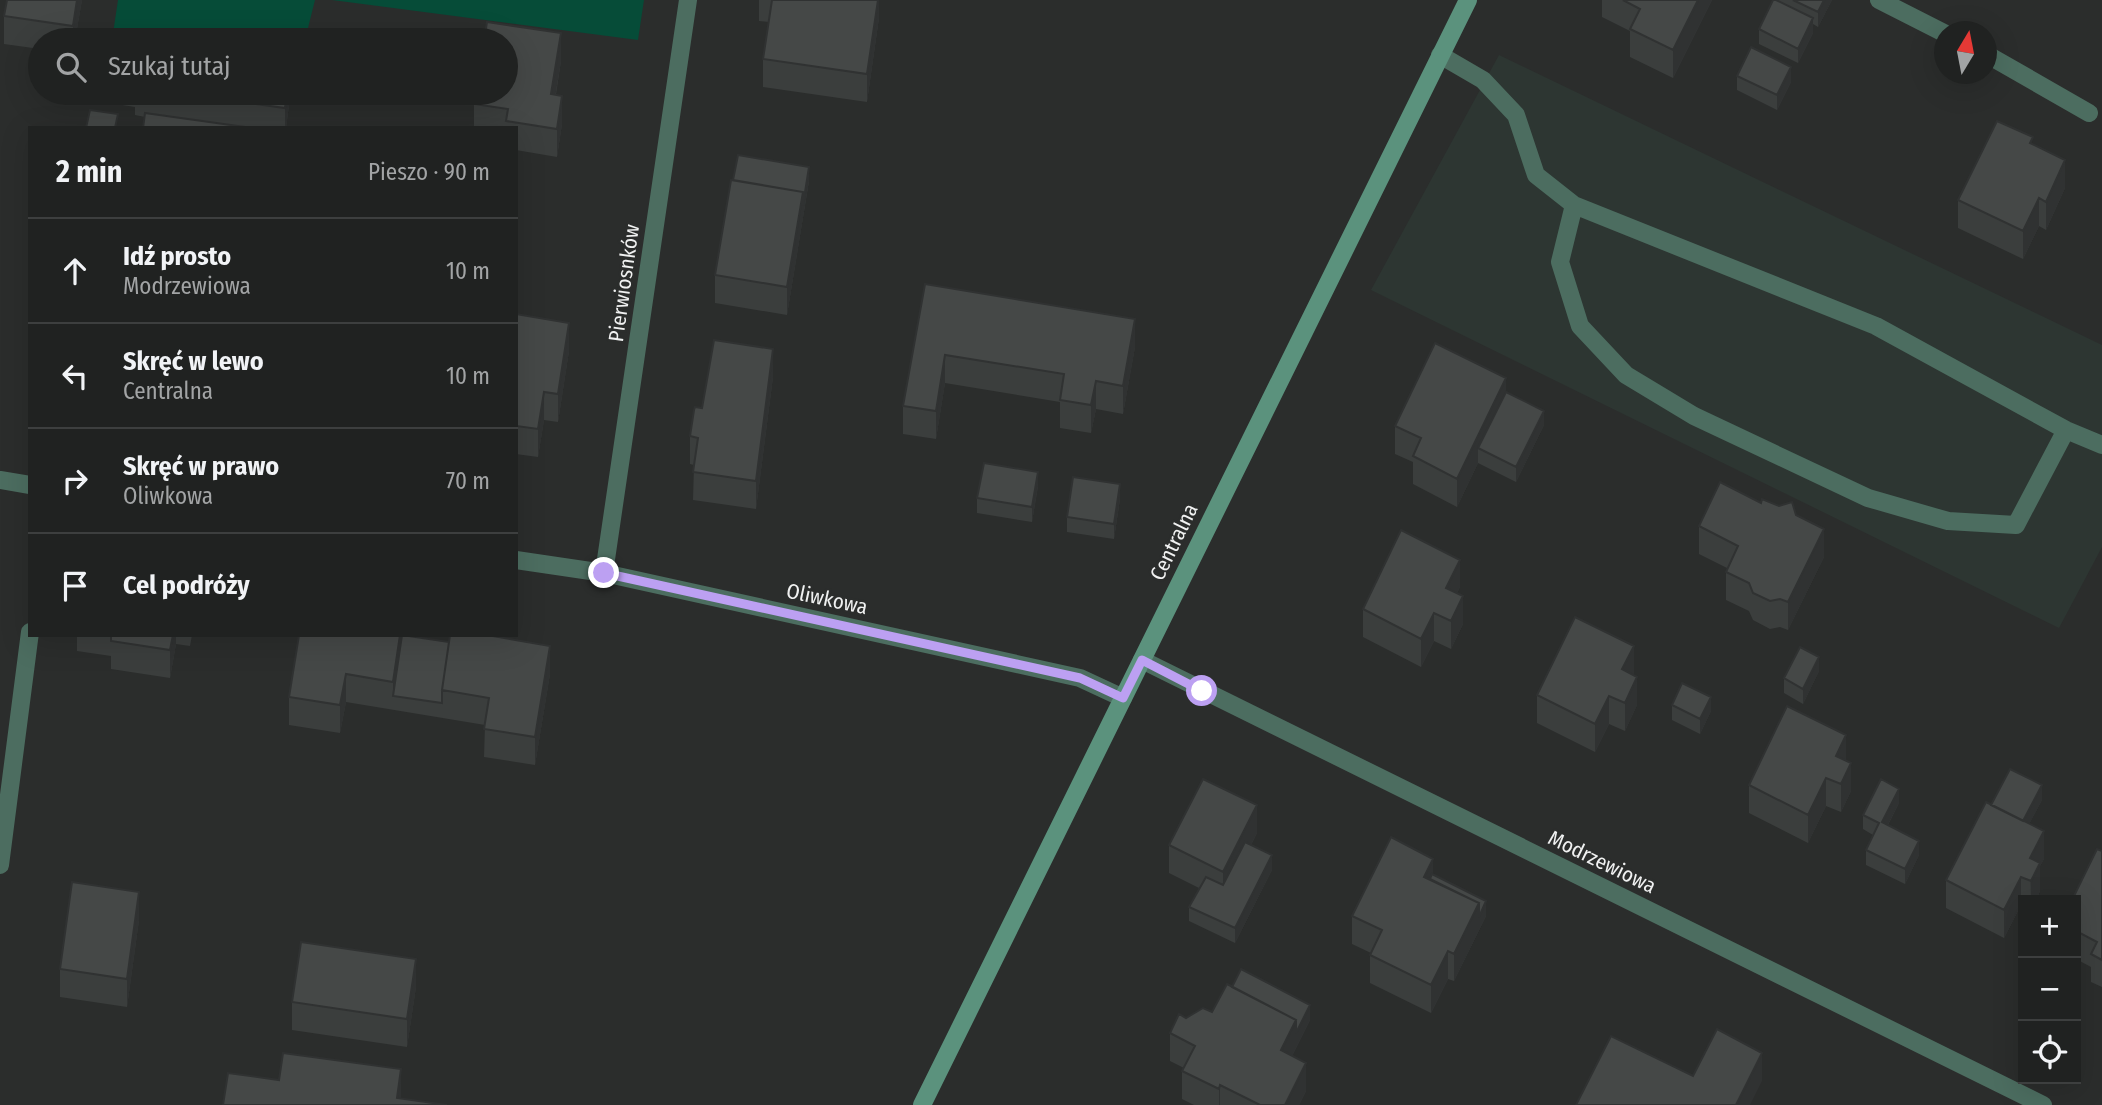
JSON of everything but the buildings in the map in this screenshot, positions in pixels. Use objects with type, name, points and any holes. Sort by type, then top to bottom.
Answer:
[{"type":"street","name":"Pierwiosnków","points":[[604,573],[688,0]]},
{"type":"street","name":"Centralna","points":[[922,1105],[1468,0]]},
{"type":"street","points":[[1879,0],[1934,28]]},
{"type":"street","points":[[1440,55],[1483,80],[1516,115],[1536,175],[1574,205],[1876,326],[2066,430],[2102,445]]},
{"type":"street","points":[[1997,60],[2089,113]]},
{"type":"street","points":[[1574,205],[1560,262],[1580,326],[1626,374],[1694,416],[1868,498],[1948,521],[2016,525],[2066,430]]},
{"type":"street","points":[[0,480],[28,485]]},
{"type":"street","name":"Oliwkowa","points":[[518,560],[604,573],[1080,678],[1123,698]]},
{"type":"street","points":[[0,865],[29,637]]},
{"type":"street","name":"Modrzewiowa","points":[[1142,660],[2043,1105]]},
{"type":"shaded area","points":[[1499,55],[2102,345],[2102,547],[2059,628],[1371,290]]},
{"type":"green space","points":[[118,0],[315,0],[308,28],[114,28]]},
{"type":"green space","points":[[332,0],[644,0],[638,40]]},
{"type":"route","points":[[604,573],[1080,678],[1123,698],[1142,660],[1202,691]]}]
